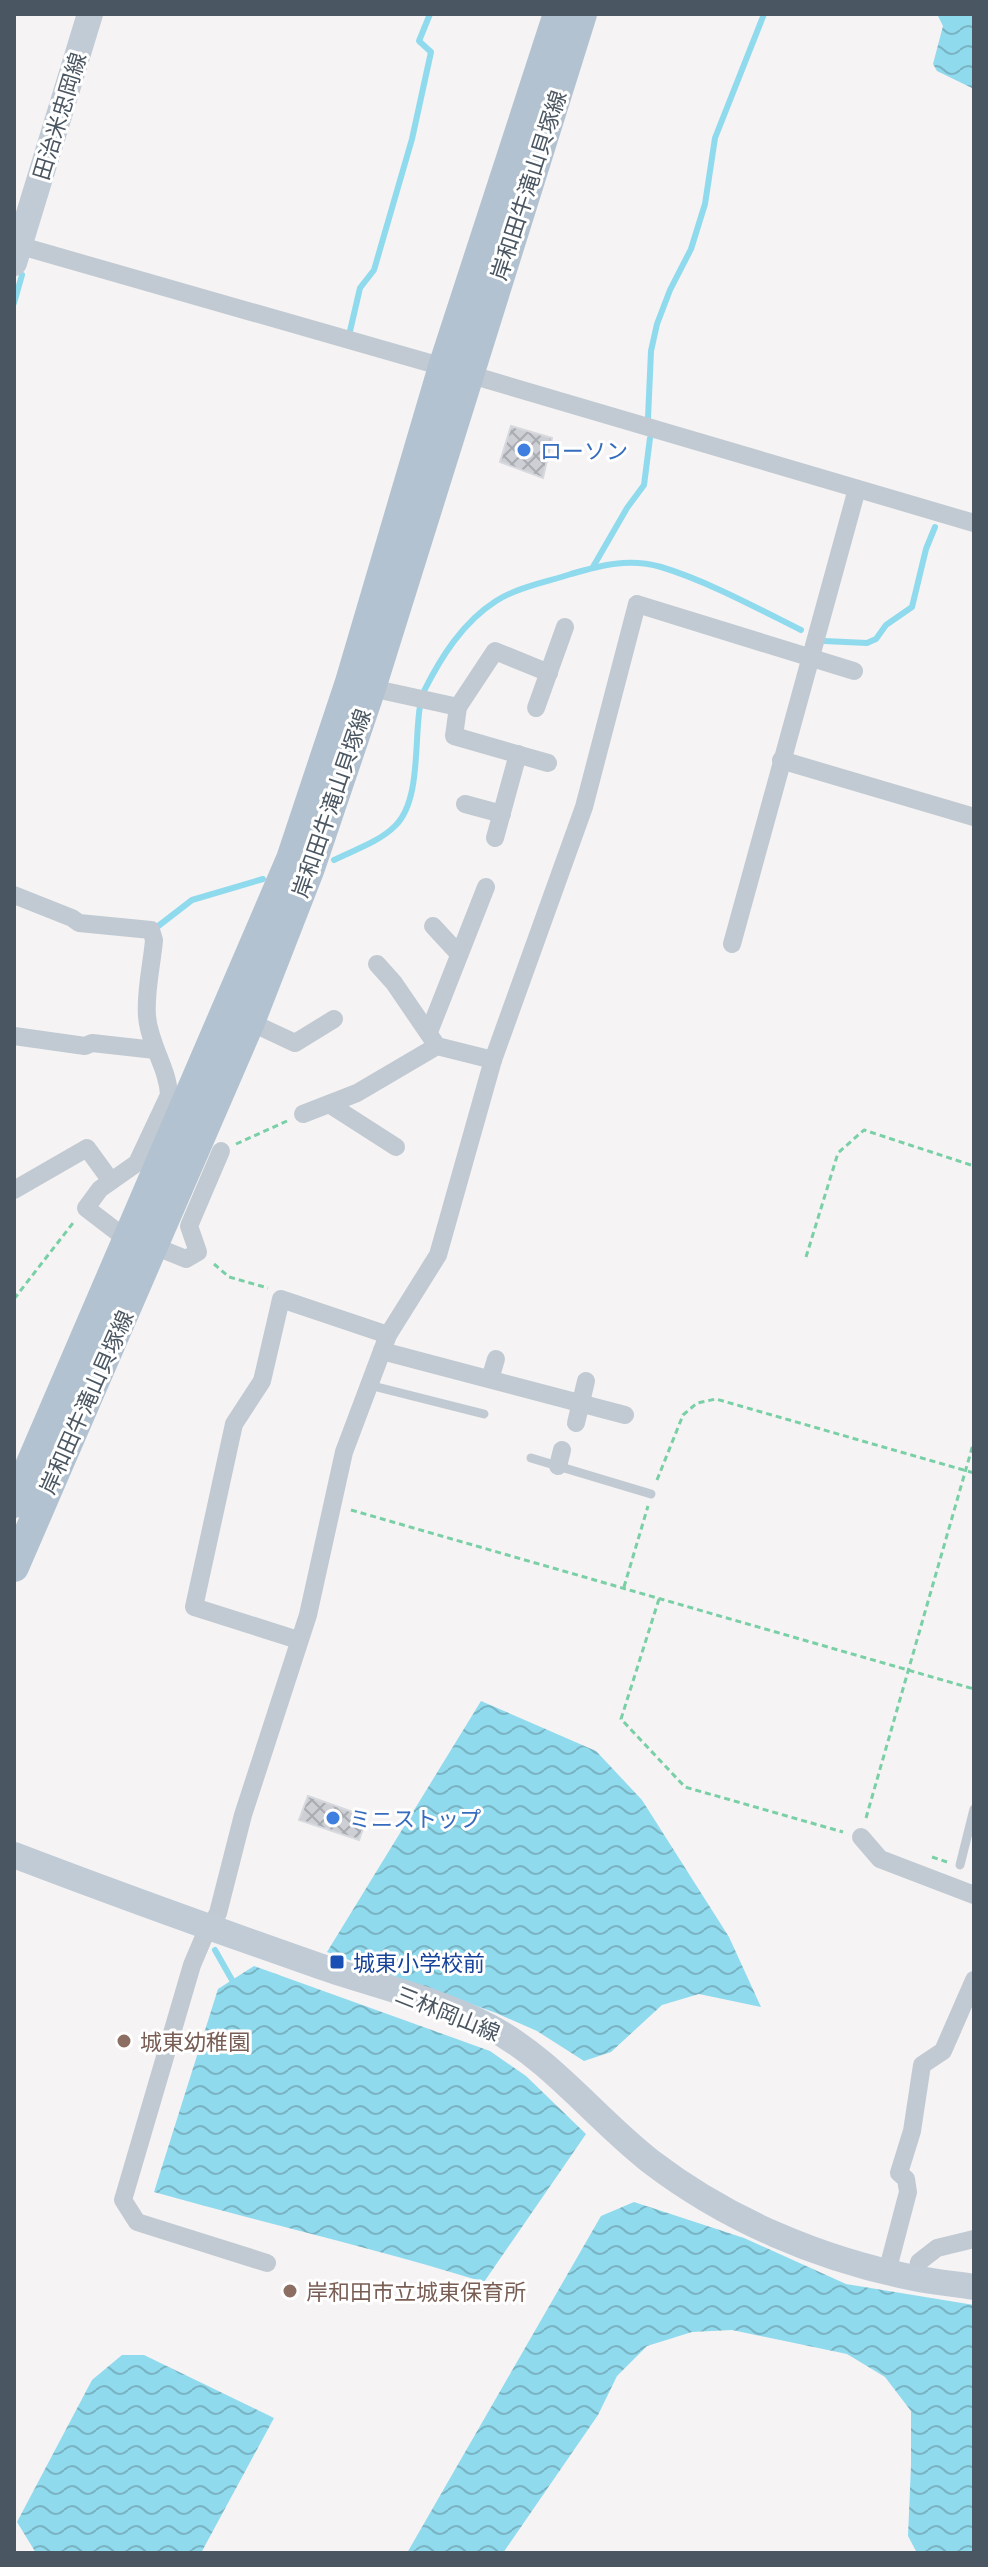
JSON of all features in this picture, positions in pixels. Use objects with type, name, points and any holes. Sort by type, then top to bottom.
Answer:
[{"type":"main road","name":"田治米忠岡線","points":[[16,251],[90,14]]},
{"type":"main road","name":"岸和田牛滝山貝塚線","points":[[14,1503],[250,1022],[310,868],[371,688],[455,370],[558,14]]},
{"type":"main road","name":"岸和田牛滝山貝塚線","points":[[14,1567],[291,859],[455,370],[582,14]]},
{"type":"main road","name":"三林岡山線","points":[[14,1855],[484,2024],[541,2061],[613,2130],[703,2199],[749,2225],[887,2272],[974,2287]]},
{"type":"street","points":[[16,251],[455,370],[974,523]]},
{"type":"street","points":[[732,944],[857,489]]},
{"type":"street","points":[[267,2263],[137,2222],[123,2200],[192,1965],[218,1913],[243,1815],[308,1615],[344,1452],[385,1343],[438,1255],[493,1060],[584,807],[637,604],[854,671]]},
{"type":"street","points":[[536,708],[565,627]]},
{"type":"street","points":[[548,763],[454,736],[458,707],[495,651],[549,673]]},
{"type":"street","points":[[371,688],[458,707]]},
{"type":"street","points":[[495,838],[518,754]]},
{"type":"street","points":[[781,760],[974,817]]},
{"type":"street","points":[[465,804],[502,814]]},
{"type":"street","points":[[303,1114],[357,1093],[433,1039],[458,953],[486,887]]},
{"type":"street","points":[[14,895],[79,923],[151,930],[154,940],[147,1016],[155,1050],[169,1086],[169,1095],[137,1163],[100,1189],[86,1208],[116,1231],[186,1259],[198,1252],[189,1226],[221,1151]]},
{"type":"street","points":[[433,926],[458,953]]},
{"type":"street","points":[[377,964],[433,1039],[493,1060]]},
{"type":"street","points":[[250,1022],[295,1043],[334,1019]]},
{"type":"street","points":[[14,1036],[85,1046],[92,1043],[155,1050]]},
{"type":"street","points":[[329,1104],[396,1147]]},
{"type":"street","points":[[14,1190],[87,1148],[111,1181]]},
{"type":"street","points":[[298,1640],[194,1607],[234,1424],[262,1381],[281,1299],[385,1343],[490,1379],[625,1415]]},
{"type":"street","points":[[490,1379],[496,1359]]},
{"type":"street","points":[[576,1423],[586,1381]]},
{"type":"street","points":[[861,1837],[880,1859],[974,1895]]},
{"type":"street","points":[[887,2272],[908,2192],[906,2179],[899,2173],[912,2131],[922,2065],[943,2051],[974,1980]]},
{"type":"street","points":[[916,2279],[919,2262],[937,2248],[974,2239]]},
{"type":"lane","points":[[369,1385],[484,1414]]},
{"type":"lane","points":[[531,1458],[560,1458],[651,1494]]},
{"type":"lane","points":[[960,1865],[974,1809]]},
{"type":"path","points":[[221,1151],[303,1114]]},
{"type":"path","points":[[806,1257],[838,1153],[864,1130],[974,1166]]},
{"type":"path","points":[[14,1299],[86,1208]]},
{"type":"path","points":[[198,1252],[229,1277],[273,1290],[281,1299]]},
{"type":"path","points":[[624,1587],[651,1494],[683,1415],[697,1403],[716,1399],[974,1473]]},
{"type":"path","points":[[660,1598],[621,1719],[685,1787],[861,1837],[974,1441]]},
{"type":"path","points":[[333,1501],[342,1503],[350,1510],[974,1689]]},
{"type":"water","points":[[930,14],[974,14],[974,89],[937,71],[933,64],[943,26],[938,16]]},
{"type":"water","points":[[481,1701],[596,1751],[642,1800],[729,1937],[761,2007],[699,1994],[662,2005],[611,2052],[584,2061],[537,2031],[496,2013],[327,1952]]},
{"type":"water","points":[[254,1966],[490,2051],[526,2076],[586,2134],[484,2282],[154,2192],[218,1989]]},
{"type":"water","points":[[634,2202],[744,2238],[846,2284],[974,2305],[974,2553],[917,2553],[908,2536],[911,2411],[885,2377],[847,2354],[732,2330],[692,2332],[647,2346],[617,2376],[598,2415],[503,2553],[407,2553],[601,2216]]},
{"type":"water","points":[[122,2355],[144,2355],[274,2418],[201,2553],[36,2553],[17,2522],[92,2380]]},
{"type":"building","points":[[511,426],[552,438],[543,478],[500,462]]},
{"type":"building","name":"ミニストップ","points":[[308,1796],[367,1817],[359,1840],[299,1820]]},
{"type":"waterway","points":[[350,331],[360,288],[374,270],[412,139],[431,52],[419,41],[430,14]]},
{"type":"waterway","points":[[648,418],[651,351],[657,324],[691,249],[705,204],[715,138],[764,14]]},
{"type":"waterway","points":[[14,303],[22,275]]},
{"type":"waterway","points":[[593,567],[644,485],[650,438]]},
{"type":"waterway","points":[[824,641],[867,643],[876,639],[886,625],[912,607],[926,549],[935,527]]},
{"type":"waterway","points":[[424,691],[454,641],[473,619],[496,601],[523,588],[605,565],[638,563],[661,567],[714,587],[801,630]]},
{"type":"waterway","points":[[334,860],[382,837],[403,815],[413,786],[420,706]]},
{"type":"waterway","points":[[157,927],[192,900],[263,879]]},
{"type":"waterway","points":[[215,1950],[232,1980]]},
{"type":"place","name":"ローソン","points":[[524,450]]},
{"type":"place","name":"ミニストップ","points":[[333,1818]]},
{"type":"place","name":"城東小学校前","points":[[337,1962]]},
{"type":"place","name":"城東幼稚園","points":[[124,2041]]},
{"type":"place","name":"岸和田市立城東保育所","points":[[290,2291]]}]
